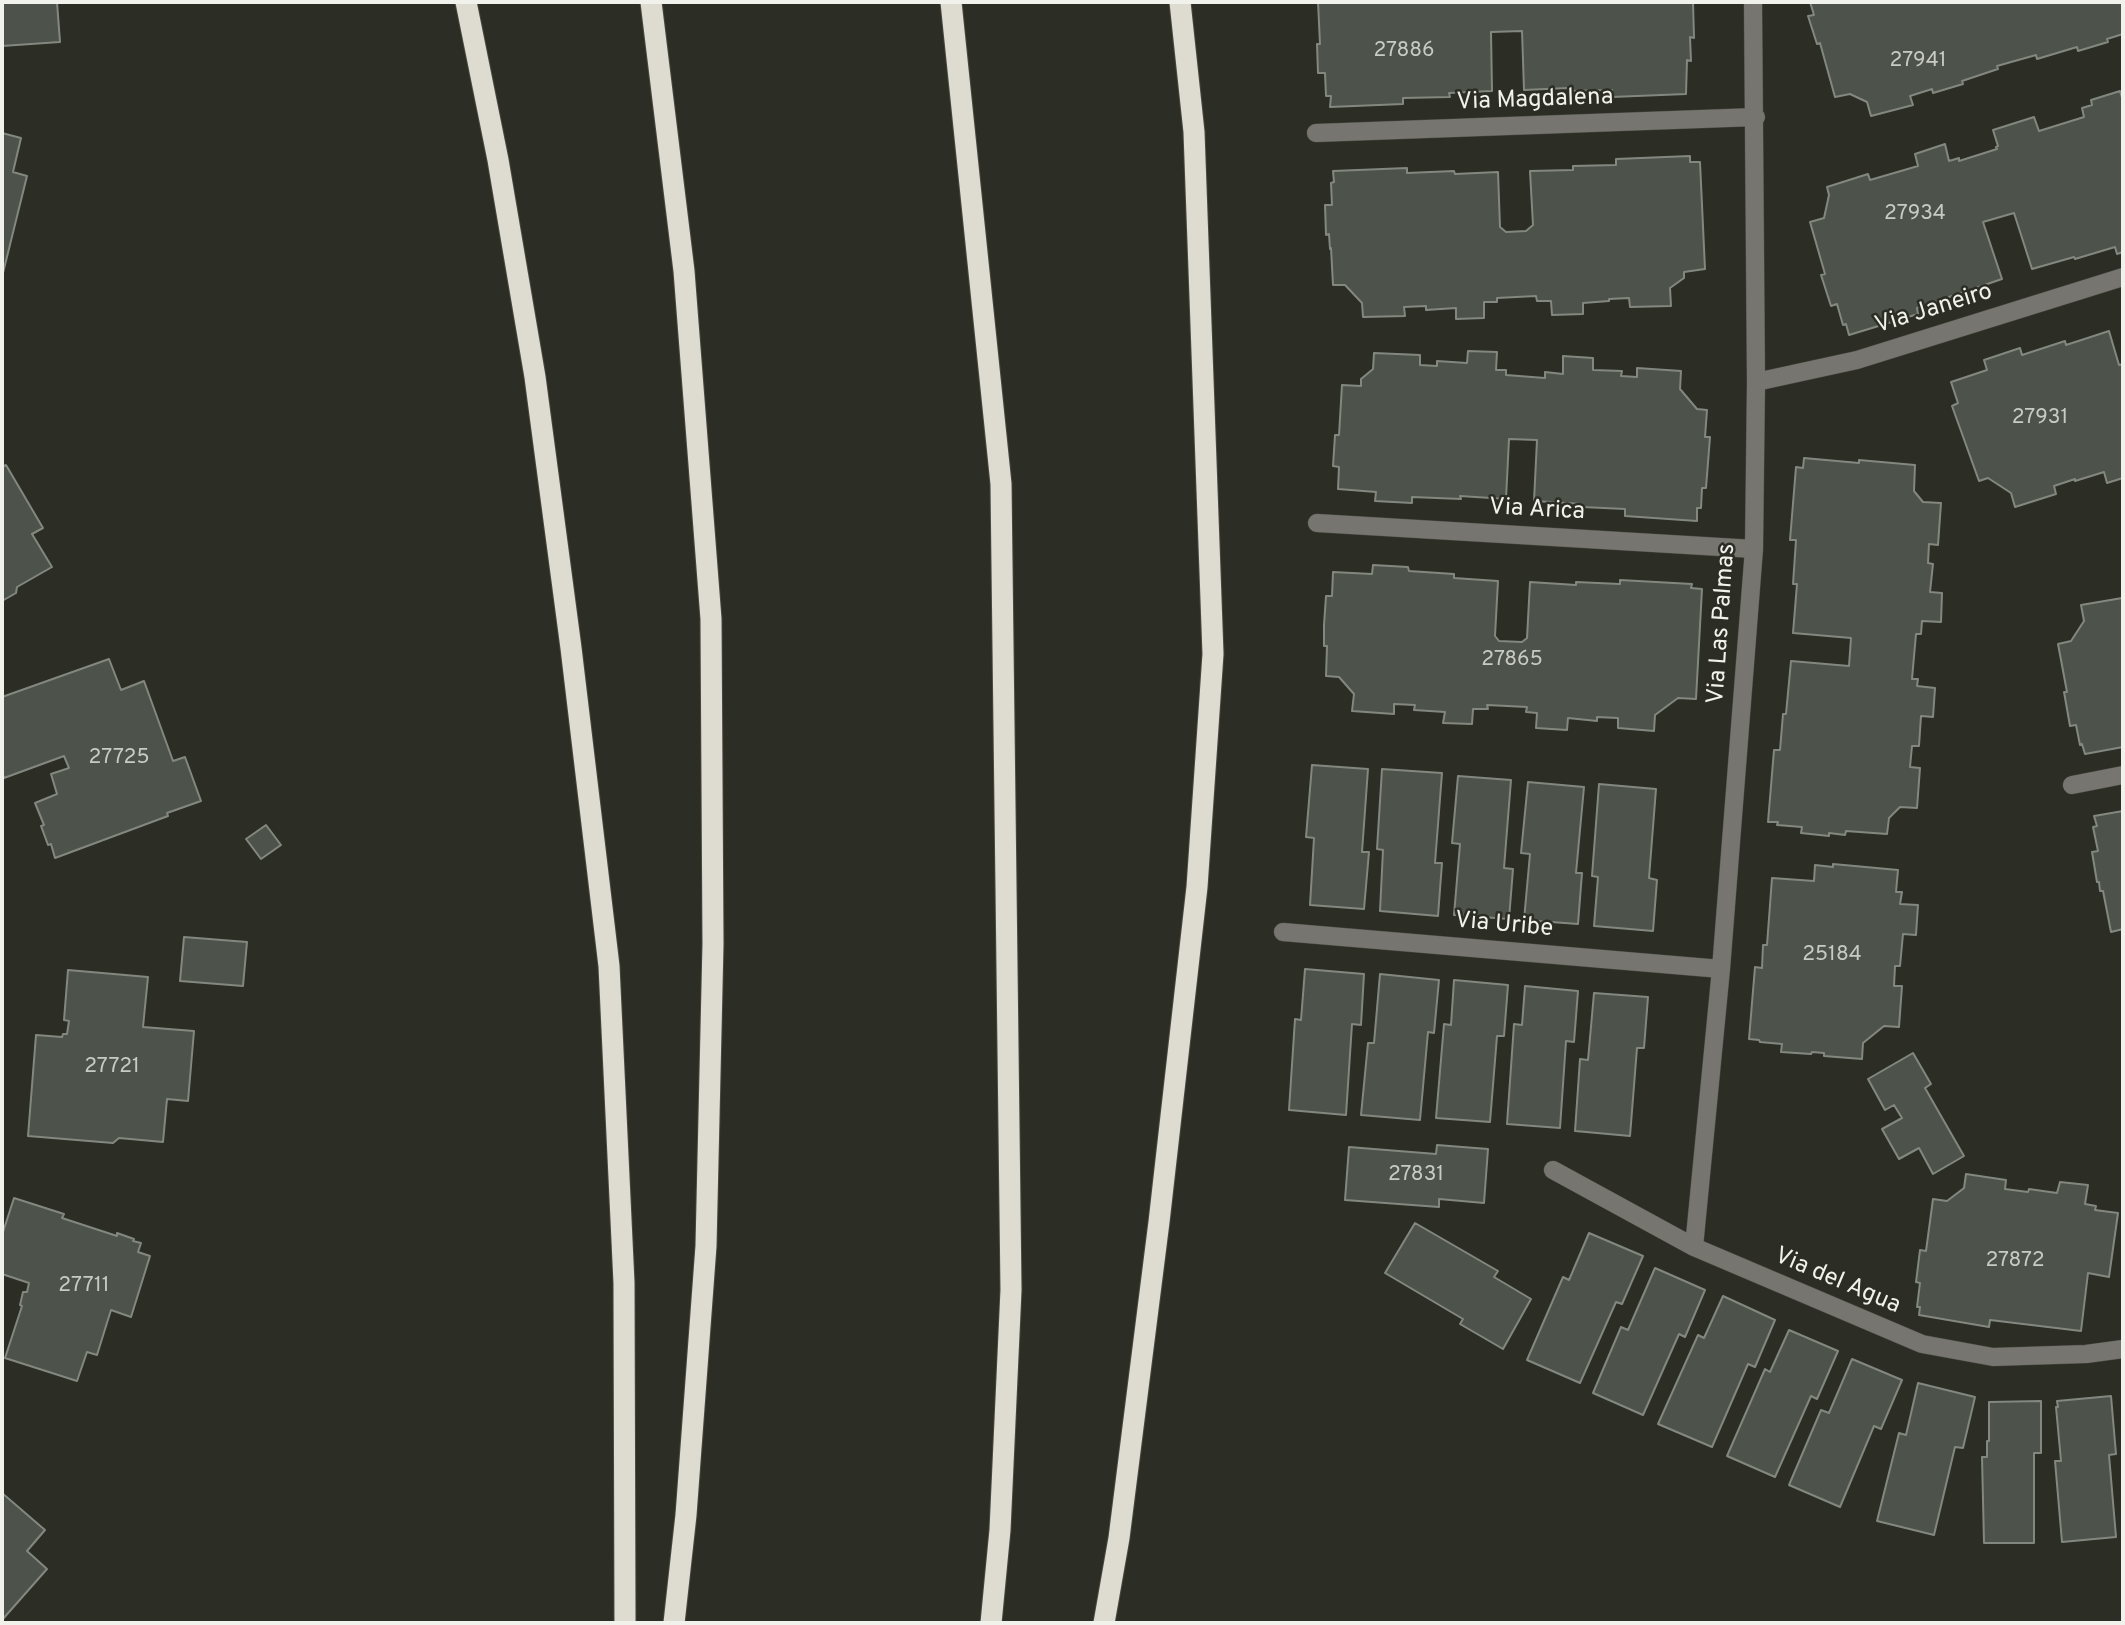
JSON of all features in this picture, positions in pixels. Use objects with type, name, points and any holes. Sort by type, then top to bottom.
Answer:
[{"type":"highway","points":[[466,2],[498,160],[535,377],[573,662],[608,966],[624,1283],[625,1623]]},
{"type":"highway","points":[[651,2],[684,271],[711,619],[713,944],[706,1246],[686,1515],[674,1623]]},
{"type":"highway","points":[[951,2],[1001,484],[1011,1290],[1000,1530],[990,1623]]},
{"type":"highway","points":[[1104,1623],[1119,1538],[1196,900],[1213,654],[1194,132],[1180,2]]},
{"type":"street","name":"Via Las Palmas","points":[[1694,1247],[1721,969],[1754,549],[1754,2]]},
{"type":"street","name":"Via Magdalena","points":[[1316,133],[1756,117]]},
{"type":"street","name":"Via Janeiro","points":[[1756,382],[1857,360],[2123,277]]},
{"type":"street","name":"Via Arica","points":[[1317,523],[1754,549]]},
{"type":"street","points":[[2072,785],[2123,775]]},
{"type":"street","name":"Via Uribe","points":[[1283,932],[1721,969]]},
{"type":"street","name":"Via del Agua","points":[[1553,1170],[1694,1247],[1922,1345],[1993,1357],[2086,1354],[2123,1349]]},
{"type":"building","points":[[2,2],[57,2],[60,42],[2,46]]},
{"type":"building","points":[[1318,2],[1693,2],[1694,38],[1690,37],[1691,61],[1687,60],[1686,94],[1612,97],[1612,90],[1524,90],[1522,31],[1491,32],[1492,91],[1449,93],[1450,97],[1403,98],[1403,104],[1330,107],[1331,96],[1326,96],[1325,73],[1318,73]]},
{"type":"building","points":[[1810,2],[2123,2],[2123,34],[2107,39],[2108,42],[2078,51],[2077,47],[2037,59],[2036,55],[1997,66],[1998,69],[1962,81],[1963,84],[1933,93],[1932,89],[1910,96],[1913,105],[1871,116],[1867,102],[1850,94],[1835,97],[1820,43],[1817,44],[1808,16],[1814,15]]},
{"type":"building","points":[[2120,91],[2123,101],[2123,252],[2117,254],[2115,247],[2032,269],[2014,213],[1983,222],[2002,279],[1917,308],[1918,314],[1849,335],[1837,304],[1831,306],[1821,275],[1825,274],[1810,222],[1824,218],[1829,195],[1827,187],[1868,174],[1870,180],[1918,166],[1915,154],[1945,144],[1949,161],[1959,158],[1959,161],[1997,149],[1993,130],[2034,117],[2039,131],[2084,117],[2082,108],[2092,105],[2091,100]]},
{"type":"building","points":[[2,133],[21,138],[13,172],[27,176],[2,277]]},
{"type":"building","points":[[1690,156],[1690,162],[1700,162],[1705,269],[1684,272],[1684,278],[1670,288],[1671,306],[1630,307],[1629,298],[1609,299],[1583,303],[1583,314],[1552,315],[1551,301],[1537,301],[1536,296],[1497,298],[1497,302],[1484,302],[1484,318],[1456,319],[1456,308],[1426,310],[1426,306],[1404,307],[1405,316],[1363,317],[1362,303],[1345,285],[1333,285],[1325,205],[1332,205],[1333,171],[1407,168],[1407,173],[1498,172],[1500,227],[1506,232],[1526,231],[1533,225],[1530,171],[1616,165],[1616,159]]},
{"type":"building","points":[[2109,331],[2119,365],[2123,364],[2123,478],[2107,483],[2104,472],[2075,479],[2054,486],[2056,494],[2015,507],[2011,493],[1988,478],[1979,481],[1952,406],[1958,403],[1951,382],[1987,370],[1984,360],[2020,348],[2022,355]]},
{"type":"building","points":[[1468,351],[1497,352],[1496,370],[1506,370],[1506,375],[1545,378],[1545,372],[1563,374],[1563,356],[1593,358],[1593,370],[1622,371],[1621,376],[1637,377],[1637,368],[1681,371],[1680,389],[1697,409],[1707,410],[1705,437],[1710,437],[1706,488],[1702,488],[1697,521],[1625,516],[1625,509],[1534,501],[1537,440],[1509,439],[1506,499],[1460,496],[1461,499],[1412,497],[1412,503],[1375,501],[1376,492],[1338,489],[1339,467],[1333,466],[1335,435],[1339,435],[1342,385],[1361,386],[1361,379],[1373,369],[1374,353],[1420,355],[1420,365],[1437,366],[1437,361],[1467,363]]},
{"type":"building","points":[[1804,458],[1915,465],[1914,491],[1923,502],[1941,503],[1938,545],[1929,544],[1928,563],[1933,564],[1930,592],[1942,593],[1941,622],[1922,621],[1921,634],[1916,634],[1912,679],[1918,679],[1917,686],[1935,688],[1933,717],[1921,716],[1919,746],[1912,746],[1910,767],[1920,768],[1917,808],[1900,807],[1889,818],[1887,834],[1846,831],[1845,835],[1829,833],[1829,836],[1801,833],[1802,827],[1768,822],[1774,750],[1780,750],[1791,661],[1849,666],[1851,638],[1793,633],[1797,584],[1793,584],[1796,540],[1790,540],[1796,467],[1803,468]]},
{"type":"building","points":[[6,465],[43,528],[32,534],[52,567],[17,587],[16,593],[2,601],[2,467]]},
{"type":"building","points":[[1373,565],[1454,574],[1454,578],[1498,581],[1495,636],[1499,641],[1522,642],[1527,638],[1530,582],[1576,585],[1576,582],[1620,584],[1620,580],[1692,584],[1691,588],[1702,589],[1696,699],[1678,698],[1655,715],[1654,731],[1618,728],[1618,718],[1597,717],[1597,721],[1568,718],[1567,730],[1536,728],[1537,713],[1526,712],[1527,707],[1487,705],[1488,709],[1473,709],[1472,724],[1443,723],[1445,712],[1414,710],[1415,705],[1394,704],[1394,714],[1352,711],[1354,694],[1339,677],[1326,676],[1326,596],[1332,596],[1333,572],[1372,574]]},
{"type":"building","points":[[2122,598],[2123,747],[2085,754],[2082,744],[2080,745],[2076,725],[2070,726],[2058,644],[2071,641],[2084,621],[2081,605]]},
{"type":"building","points":[[109,659],[121,690],[144,681],[173,761],[185,757],[201,801],[55,858],[41,826],[44,825],[35,803],[57,794],[51,774],[69,768],[64,756],[4,778],[2,697]]},
{"type":"building","points":[[1312,765],[1368,769],[1362,852],[1369,852],[1364,909],[1310,905],[1314,838],[1306,837]]},
{"type":"building","points":[[1382,769],[1442,773],[1435,863],[1442,863],[1438,916],[1380,911],[1383,850],[1377,849]]},
{"type":"building","points":[[1458,776],[1511,780],[1504,868],[1513,869],[1509,919],[1454,915],[1460,844],[1452,843]]},
{"type":"building","points":[[1528,782],[1584,787],[1576,873],[1582,873],[1578,924],[1524,920],[1530,854],[1521,853]]},
{"type":"building","points":[[1599,784],[1656,789],[1649,878],[1657,880],[1653,931],[1594,926],[1598,877],[1592,876]]},
{"type":"building","points":[[2123,811],[2123,929],[2111,932],[2092,852],[2098,851],[2093,827],[2097,826],[2094,816]]},
{"type":"building","points":[[266,825],[281,845],[261,859],[246,839]]},
{"type":"building","points":[[1833,864],[1898,870],[1896,892],[1902,892],[1900,904],[1918,905],[1916,935],[1903,934],[1900,966],[1895,966],[1894,986],[1902,986],[1899,1027],[1884,1026],[1863,1043],[1862,1059],[1824,1056],[1824,1053],[1781,1052],[1782,1044],[1749,1039],[1755,967],[1762,968],[1763,945],[1767,945],[1772,878],[1814,881],[1815,865],[1833,867]]},
{"type":"building","points":[[184,937],[247,942],[243,986],[180,981]]},
{"type":"building","points":[[1305,969],[1364,974],[1361,1025],[1352,1024],[1346,1115],[1289,1110],[1295,1019],[1301,1020]]},
{"type":"building","points":[[68,970],[148,977],[143,1027],[194,1031],[188,1101],[167,1099],[163,1142],[119,1138],[113,1143],[28,1136],[36,1035],[62,1037],[67,1034],[69,1021],[64,1020]]},
{"type":"building","points":[[1380,974],[1439,980],[1434,1033],[1428,1032],[1420,1120],[1361,1115],[1368,1043],[1374,1043]]},
{"type":"building","points":[[1454,980],[1508,985],[1504,1036],[1497,1036],[1490,1122],[1436,1118],[1444,1024],[1451,1025]]},
{"type":"building","points":[[1525,986],[1578,991],[1574,1042],[1566,1041],[1560,1128],[1507,1124],[1514,1024],[1522,1025]]},
{"type":"building","points":[[1594,993],[1648,997],[1644,1048],[1637,1048],[1630,1136],[1575,1131],[1580,1059],[1588,1060]]},
{"type":"building","points":[[1913,1053],[1931,1084],[1925,1088],[1964,1156],[1933,1174],[1919,1148],[1899,1159],[1882,1129],[1902,1118],[1894,1105],[1885,1110],[1868,1079]]},
{"type":"building","points":[[1437,1145],[1488,1149],[1484,1203],[1439,1199],[1439,1207],[1345,1200],[1349,1147],[1436,1154]]},
{"type":"building","points":[[1966,1174],[2006,1180],[2005,1189],[2028,1192],[2029,1189],[2057,1193],[2060,1182],[2088,1185],[2085,1204],[2096,1206],[2095,1210],[2118,1213],[2109,1277],[2088,1273],[2081,1331],[1990,1320],[1989,1327],[1919,1315],[1920,1307],[1917,1307],[1920,1283],[1916,1282],[1920,1250],[1926,1251],[1933,1199],[1947,1201],[1964,1188]]},
{"type":"building","points":[[14,1198],[64,1214],[62,1218],[134,1239],[133,1241],[141,1243],[138,1252],[150,1256],[131,1317],[111,1310],[97,1355],[87,1352],[77,1381],[5,1358],[22,1306],[23,1292],[27,1292],[29,1283],[2,1274],[2,1235]]},
{"type":"building","points":[[1415,1223],[1498,1271],[1494,1277],[1531,1299],[1503,1349],[1460,1324],[1463,1319],[1385,1273]]},
{"type":"building","points":[[1589,1233],[1643,1256],[1622,1304],[1616,1302],[1580,1383],[1527,1360],[1563,1277],[1569,1280]]},
{"type":"building","points":[[1655,1268],[1705,1290],[1685,1337],[1679,1334],[1643,1415],[1593,1393],[1621,1327],[1628,1330]]},
{"type":"building","points":[[1723,1296],[1775,1320],[1755,1367],[1748,1364],[1712,1447],[1658,1424],[1698,1335],[1704,1338]]},
{"type":"building","points":[[1789,1330],[1838,1351],[1817,1399],[1811,1396],[1775,1477],[1727,1456],[1765,1369],[1770,1372]]},
{"type":"building","points":[[1852,1359],[1902,1380],[1881,1429],[1874,1426],[1840,1507],[1789,1485],[1821,1410],[1829,1413]]},
{"type":"building","points":[[1918,1383],[1975,1397],[1963,1448],[1955,1447],[1934,1535],[1877,1521],[1899,1433],[1906,1435]]},
{"type":"building","points":[[2111,1396],[2116,1454],[2109,1455],[2116,1537],[2062,1542],[2055,1461],[2061,1461],[2057,1401]]},
{"type":"building","points":[[2041,1401],[2041,1453],[2034,1453],[2034,1543],[1984,1543],[1982,1457],[1987,1457],[1989,1402]]},
{"type":"building","points":[[2,1493],[45,1530],[27,1551],[47,1569],[2,1620]]}]
